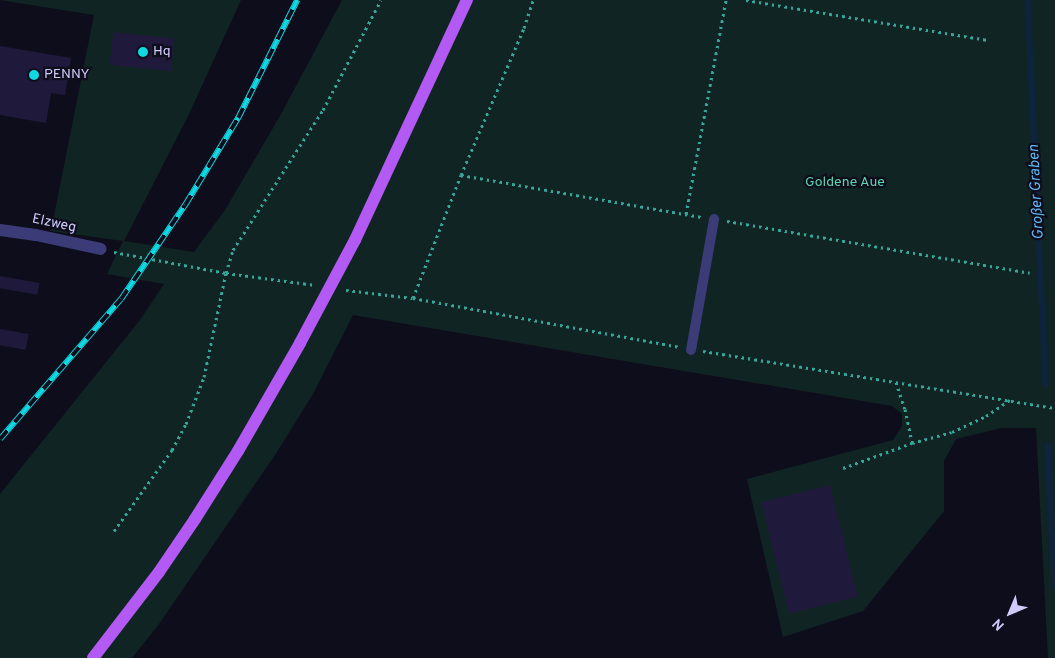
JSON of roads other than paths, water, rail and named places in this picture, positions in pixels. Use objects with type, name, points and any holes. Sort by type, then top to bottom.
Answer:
[{"type":"main road","points":[[94,658],[159,572],[195,519],[238,451],[300,343],[355,240],[467,0]]},
{"type":"street","name":"Elzweg","points":[[0,230],[36,235],[101,250]]},
{"type":"lane","points":[[691,350],[714,219]]},
{"type":"waterway","name":"Großer Graben","points":[[1028,0],[1046,384]]},
{"type":"waterway","points":[[1048,445],[1055,585]]},
{"type":"railway","points":[[0,439],[121,299],[185,205],[238,118],[297,0]]},
{"type":"place","name":"Hq","points":[[143,52]]},
{"type":"place","name":"PENNY","points":[[34,75]]},
{"type":"park label","name":"Goldene Aue","points":[[845,183]]}]
